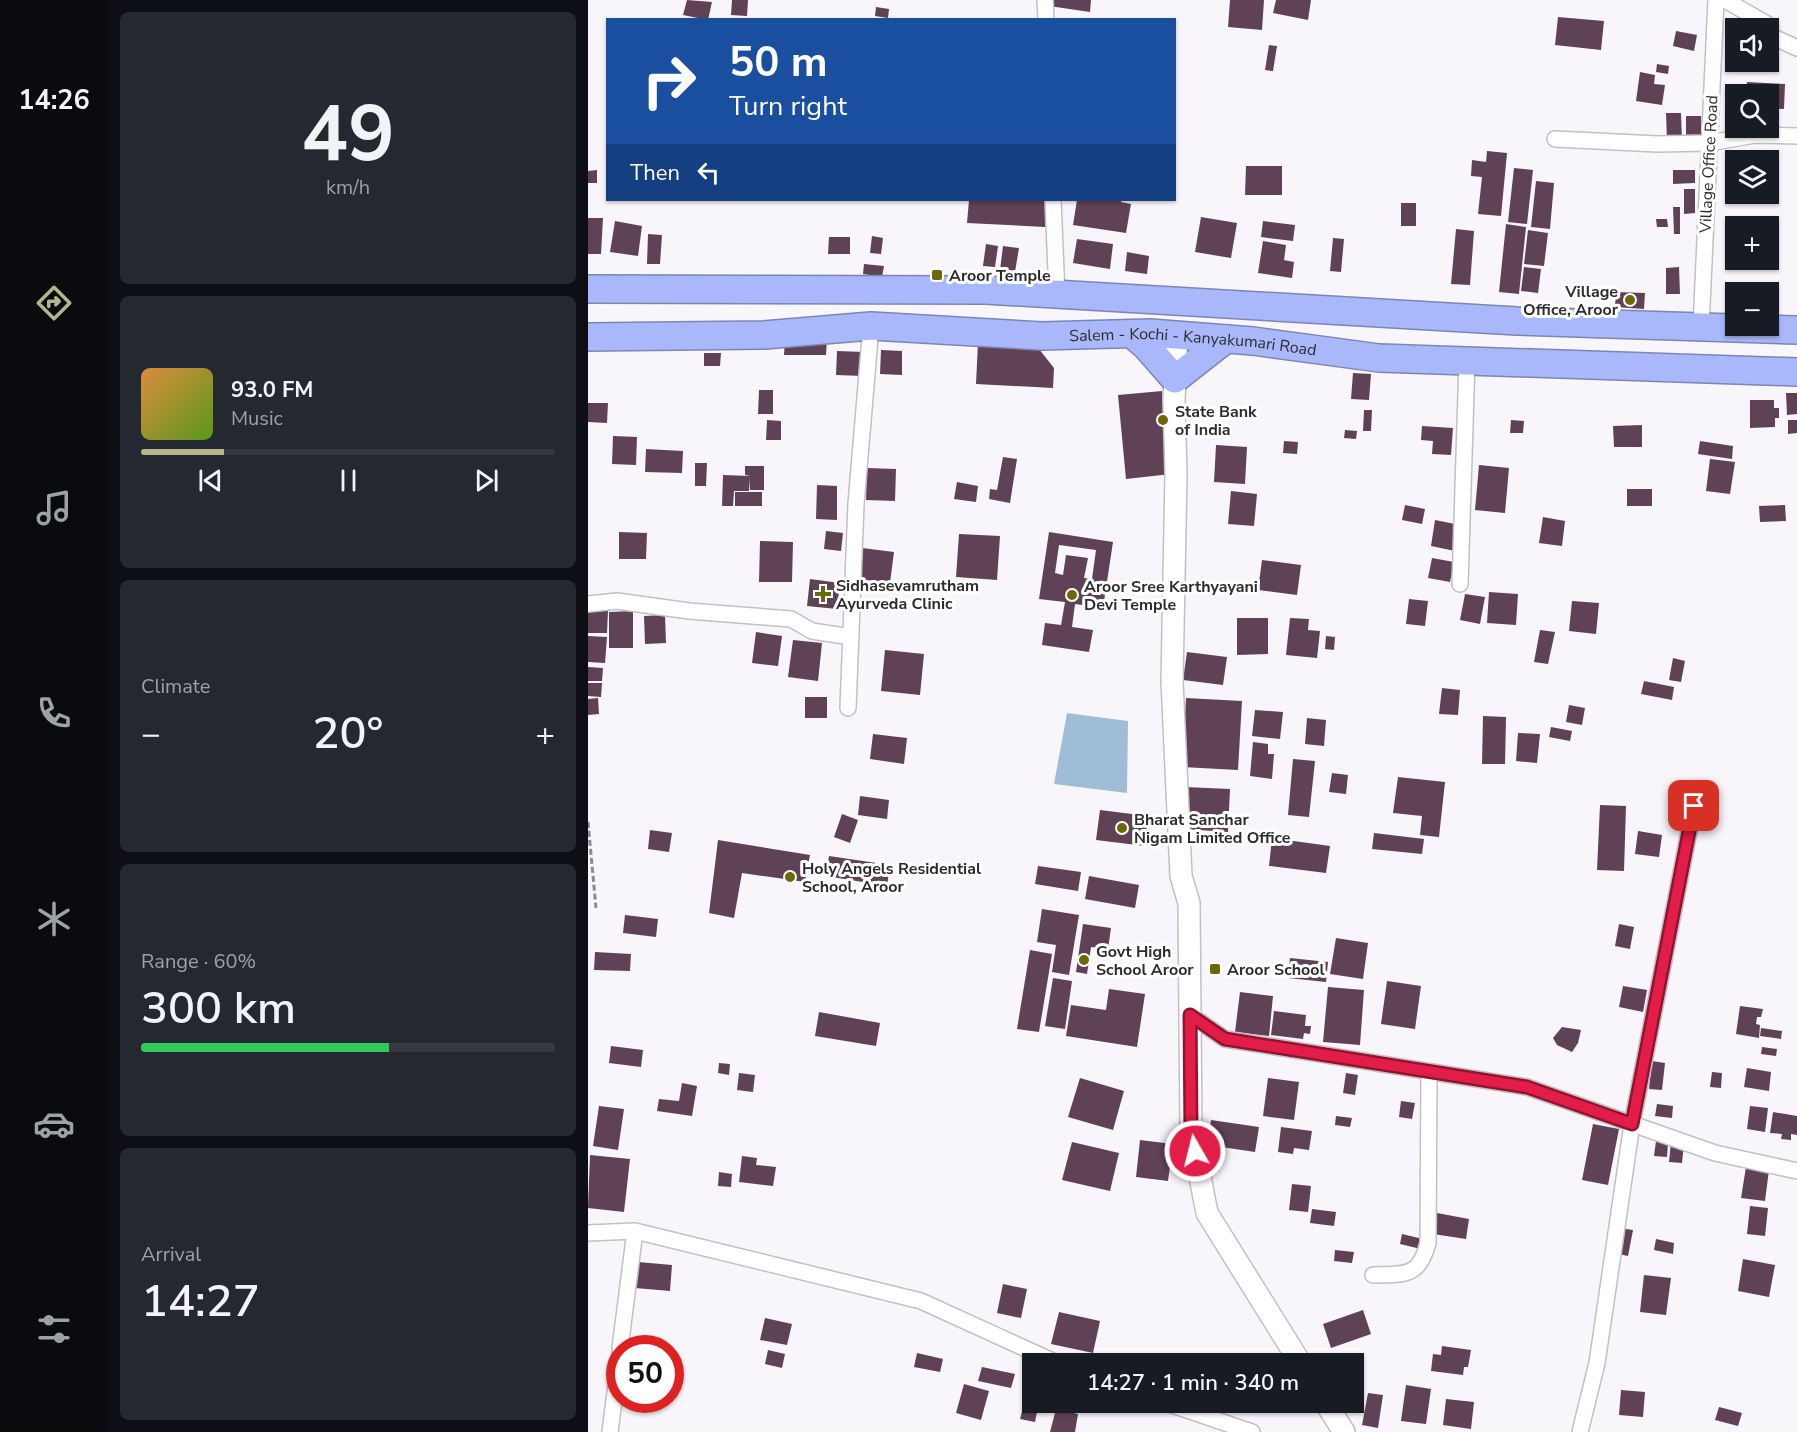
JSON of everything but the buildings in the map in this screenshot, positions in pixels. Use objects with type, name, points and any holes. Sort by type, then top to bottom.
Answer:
[{"type":"highway","points":[[588,289],[985,290],[1517,321],[1797,330]]},
{"type":"highway","name":"Salem - Kochi - Kanyakumari Road","points":[[588,337],[764,334],[871,326],[1042,336],[1177,335],[1253,340],[1379,358],[1797,372]]},
{"type":"highway","points":[[1132,334],[1147,347],[1175,379],[1226,339]]},
{"type":"main road","points":[[1177,335],[1172,681],[1181,876],[1189,903],[1191,1130],[1207,1213],[1294,1353]]},
{"type":"main road","points":[[1332,1413],[1344,1432]]},
{"type":"street","points":[[1045,0],[1046,18]]},
{"type":"street","name":"Village Office Road","points":[[1701,327],[1716,0]]},
{"type":"street","points":[[1725,0],[1767,24],[1771,36],[1797,48]]},
{"type":"street","points":[[1556,139],[1657,144],[1708,143],[1755,135],[1797,136]]},
{"type":"street","points":[[1053,201],[1057,295]]},
{"type":"street","points":[[848,708],[856,504],[871,326]]},
{"type":"street","points":[[1460,584],[1467,361]]},
{"type":"street","points":[[588,604],[617,601],[689,611],[791,619],[812,631],[851,637]]},
{"type":"street","points":[[1580,1432],[1597,1363],[1632,1124],[1694,806]]},
{"type":"street","points":[[1190,1015],[1225,1039],[1527,1087],[1715,1153],[1797,1171]]},
{"type":"street","points":[[1372,1275],[1410,1273],[1424,1260],[1428,1243],[1429,1072]]},
{"type":"street","points":[[622,1335],[634,1232]]},
{"type":"street","points":[[588,1233],[634,1232],[921,1302],[1035,1353]]},
{"type":"street","points":[[610,1432],[612,1413]]},
{"type":"street","points":[[1195,1413],[1252,1432]]},
{"type":"path","points":[[588,822],[596,908]]},
{"type":"water","points":[[1067,713],[1128,721],[1127,793],[1054,784]]},
{"type":"place","name":"Aroor Temple","points":[[937,275]]},
{"type":"place","name":"Village Office, Aroor","points":[[1630,300]]},
{"type":"place","name":"State Bank of India","points":[[1163,420]]},
{"type":"place","name":"Sidhasevamrutham Ayurveda Clinic","points":[[823,594]]},
{"type":"place","name":"Aroor Sree Karthyayani Devi Temple","points":[[1072,595]]},
{"type":"place","name":"Bharat Sanchar Nigam Limited Office","points":[[1122,828]]},
{"type":"place","name":"Holy Angels Residential School, Aroor","points":[[790,877]]},
{"type":"place","name":"Govt High School Aroor","points":[[1084,960]]},
{"type":"place","name":"Aroor School","points":[[1215,969]]},
{"type":"route","points":[[1195,1151],[1191,1130],[1190,1015],[1225,1039],[1263,1047],[1527,1087],[1632,1124],[1694,806]]}]
